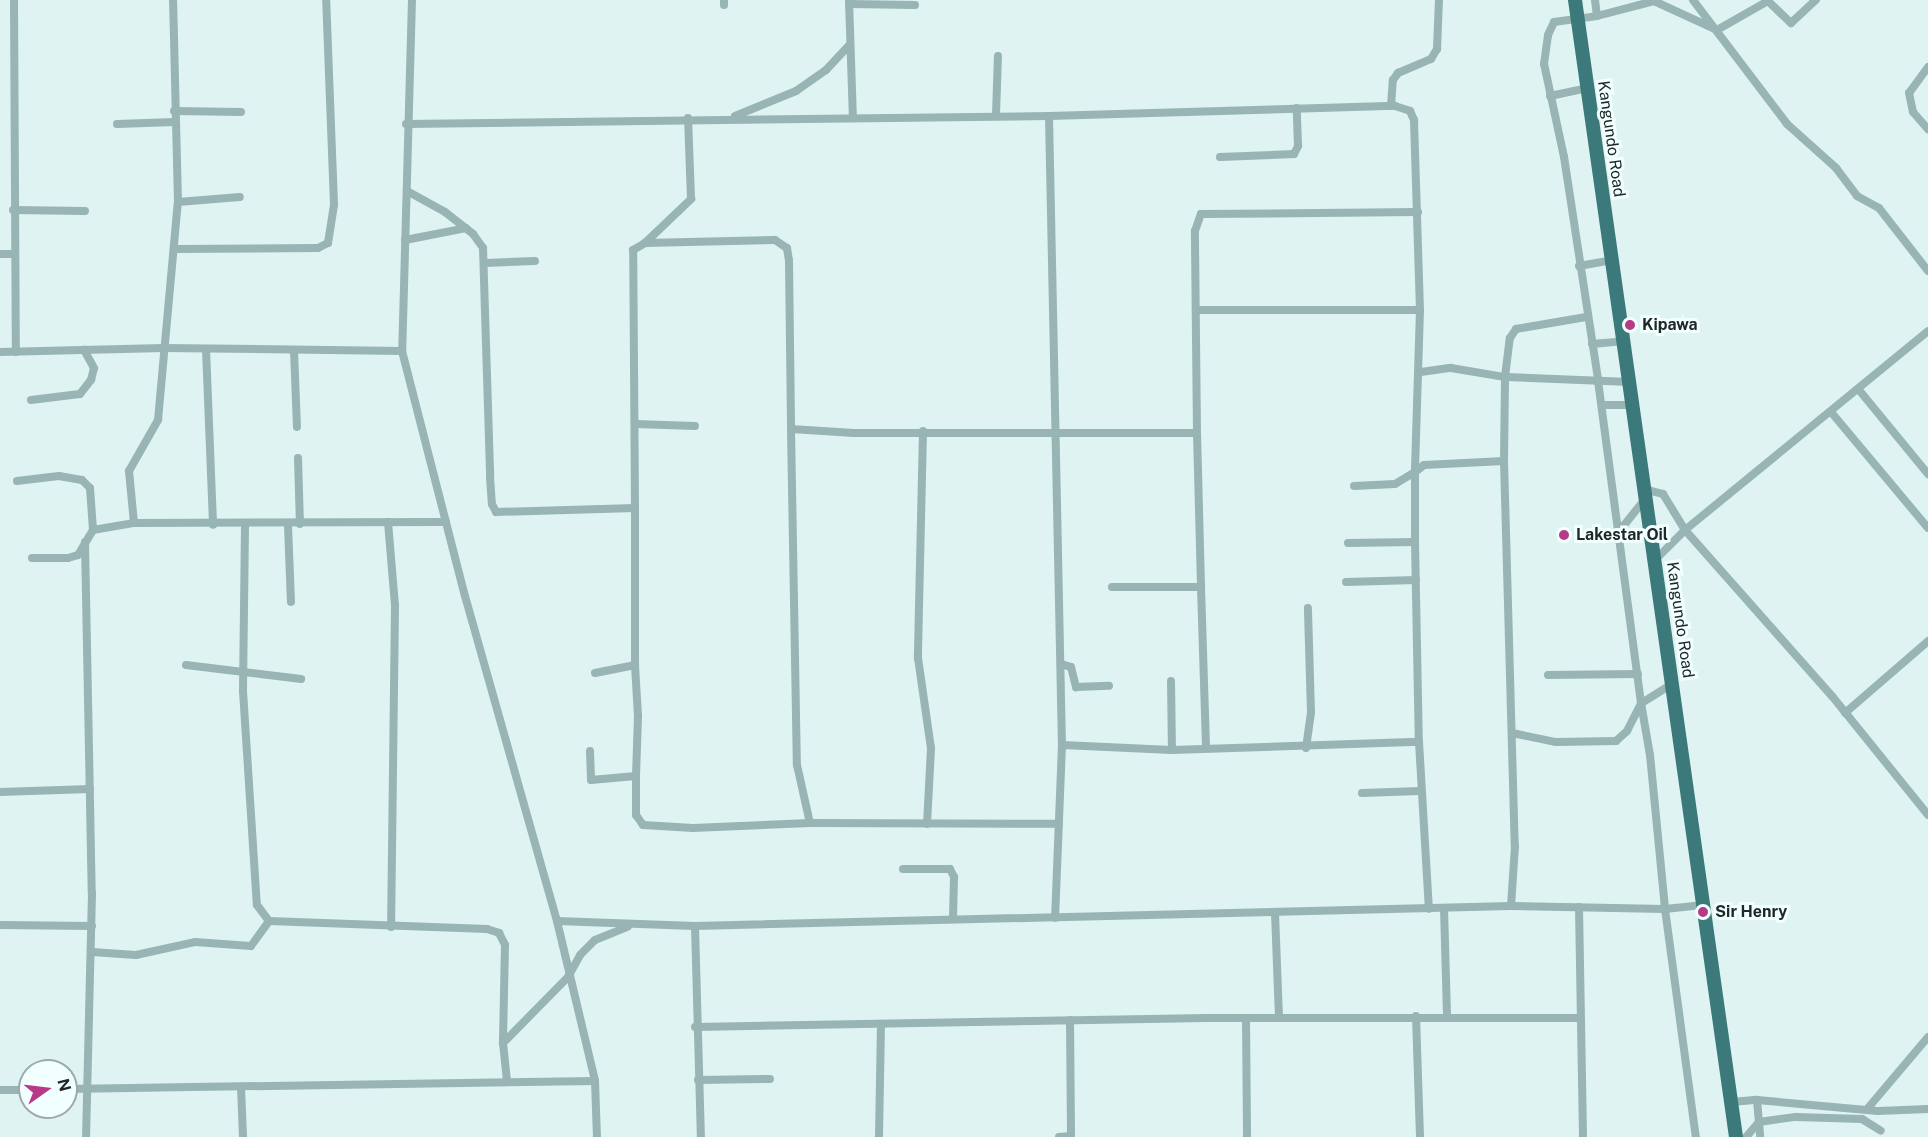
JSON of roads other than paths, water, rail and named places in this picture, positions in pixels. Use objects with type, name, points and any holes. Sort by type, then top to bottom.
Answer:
[{"type":"highway","name":"Kangundo Road","points":[[1575,0],[1736,1137]]},
{"type":"street","points":[[14,0],[13,254],[16,352]]},
{"type":"street","points":[[134,523],[129,471],[158,420],[175,249],[178,202],[173,0]]},
{"type":"street","points":[[175,249],[318,248],[328,243],[334,204],[326,0]]},
{"type":"street","points":[[412,0],[406,124],[407,191],[402,351],[446,522],[557,921],[568,977],[595,1081],[597,1137]]},
{"type":"street","points":[[1391,106],[1393,80],[1398,73],[1431,59],[1437,50],[1439,0]]},
{"type":"street","points":[[1595,0],[1597,16]]},
{"type":"street","points":[[1696,1137],[1665,909],[1650,755],[1617,534],[1602,405],[1544,63],[1551,26],[1563,19],[1597,16],[1654,0],[1717,30]]},
{"type":"street","points":[[1694,0],[1787,124],[1836,168],[1857,196],[1879,208],[1928,271]]},
{"type":"street","points":[[1717,30],[1768,1],[1791,23],[1816,0]]},
{"type":"street","points":[[853,118],[849,2],[915,5]]},
{"type":"street","points":[[730,118],[796,91],[826,70],[850,44]]},
{"type":"street","points":[[996,115],[998,56]]},
{"type":"street","points":[[1928,67],[1909,93],[1914,111],[1928,129]]},
{"type":"street","points":[[1550,96],[1587,88]]},
{"type":"street","points":[[406,124],[688,118],[1049,116],[1391,106],[1410,111],[1414,120],[1418,212],[1421,372],[1416,398],[1415,542],[1420,791],[1429,909]]},
{"type":"street","points":[[1221,157],[1294,154],[1298,146],[1297,108]]},
{"type":"street","points":[[174,111],[241,111]]},
{"type":"street","points":[[1049,116],[1062,745],[1055,918]]},
{"type":"street","points":[[688,118],[691,200],[645,243],[633,250],[630,266],[634,424],[635,665],[638,716],[636,815],[643,825],[693,828],[810,823],[1059,824]]},
{"type":"street","points":[[117,124],[175,122]]},
{"type":"street","points":[[407,191],[466,228],[483,248],[490,477],[496,512],[635,508]]},
{"type":"street","points":[[178,202],[240,197]]},
{"type":"street","points":[[13,210],[85,211]]},
{"type":"street","points":[[1206,747],[1197,433],[1195,231],[1201,214],[1418,212]]},
{"type":"street","points":[[405,240],[466,228]]},
{"type":"street","points":[[645,243],[760,239],[775,240],[787,248],[797,765],[810,823]]},
{"type":"street","points":[[0,254],[13,254]]},
{"type":"street","points":[[1580,266],[1612,260]]},
{"type":"street","points":[[484,263],[535,261]]},
{"type":"street","points":[[1196,310],[1420,310]]},
{"type":"street","points":[[1511,906],[1515,846],[1504,461],[1505,377],[1510,338],[1516,329],[1587,317]]},
{"type":"street","points":[[1655,560],[1685,530],[1859,390],[1928,331]]},
{"type":"street","points":[[1592,344],[1625,341]]},
{"type":"street","points":[[0,352],[164,348],[402,351]]},
{"type":"street","points":[[206,349],[213,525]]},
{"type":"street","points":[[31,400],[80,394],[91,380],[94,368],[84,350]]},
{"type":"street","points":[[294,350],[297,427]]},
{"type":"street","points":[[1421,372],[1451,368],[1505,377],[1630,382]]},
{"type":"street","points":[[1859,390],[1928,474]]},
{"type":"street","points":[[1602,405],[1633,405]]},
{"type":"street","points":[[1831,412],[1928,528]]},
{"type":"street","points":[[634,424],[695,426]]},
{"type":"street","points":[[791,429],[1197,433]]},
{"type":"street","points":[[923,431],[918,679],[929,721],[931,748],[927,824]]},
{"type":"street","points":[[298,458],[300,524]]},
{"type":"street","points":[[1354,486],[1395,484],[1433,463],[1504,461]]},
{"type":"street","points":[[18,481],[59,476],[82,480],[90,488],[93,530],[78,555],[68,558],[32,558]]},
{"type":"street","points":[[1617,534],[1645,494],[1663,494],[1685,530],[1845,713],[1928,815]]},
{"type":"street","points":[[388,522],[395,606],[391,927]]},
{"type":"street","points":[[93,530],[134,523],[245,526],[446,522]]},
{"type":"street","points":[[288,525],[291,602]]},
{"type":"street","points":[[245,526],[243,674],[253,877],[257,905],[269,921]]},
{"type":"street","points":[[85,542],[92,926],[90,1050],[85,1089],[86,1137]]},
{"type":"street","points":[[1348,543],[1415,542]]},
{"type":"street","points":[[1346,582],[1416,580]]},
{"type":"street","points":[[1112,587],[1201,587]]},
{"type":"street","points":[[1306,748],[1311,712],[1308,608]]},
{"type":"street","points":[[1845,713],[1928,641]]},
{"type":"street","points":[[1061,664],[1071,667],[1076,687],[1109,686]]},
{"type":"street","points":[[186,665],[243,674],[301,679]]},
{"type":"street","points":[[595,673],[635,665]]},
{"type":"street","points":[[1548,675],[1638,674]]},
{"type":"street","points":[[1171,681],[1172,750]]},
{"type":"street","points":[[1512,733],[1556,742],[1616,741],[1627,731],[1641,703],[1672,684]]},
{"type":"street","points":[[1062,745],[1172,750],[1206,747],[1306,748],[1419,742]]},
{"type":"street","points":[[590,751],[591,780],[636,776]]},
{"type":"street","points":[[0,792],[90,789]]},
{"type":"street","points":[[1362,793],[1420,791]]},
{"type":"street","points":[[903,869],[950,869],[954,877],[953,918]]},
{"type":"street","points":[[557,921],[631,926],[695,926],[1511,906],[1665,909],[1702,905]]},
{"type":"street","points":[[1579,907],[1583,1137]]},
{"type":"street","points":[[1444,908],[1448,1016]]},
{"type":"street","points":[[1275,912],[1279,1017]]},
{"type":"street","points":[[269,921],[487,929],[499,933],[505,945],[503,1043],[507,1082]]},
{"type":"street","points":[[92,952],[136,955],[195,942],[251,946],[269,921]]},
{"type":"street","points":[[0,925],[92,926]]},
{"type":"street","points":[[503,1043],[568,977],[580,955],[595,940],[631,926]]},
{"type":"street","points":[[695,926],[700,1137]]},
{"type":"street","points":[[1416,1016],[1420,1137]]},
{"type":"street","points":[[696,1027],[1246,1017],[1580,1018]]},
{"type":"street","points":[[1246,1017],[1247,1137]]},
{"type":"street","points":[[1059,1137],[1071,1137],[1070,1020]]},
{"type":"street","points":[[879,1137],[881,1025]]},
{"type":"street","points":[[1868,1107],[1928,1037]]},
{"type":"street","points":[[698,1080],[770,1079]]},
{"type":"street","points":[[78,1089],[595,1081]]},
{"type":"street","points":[[241,1087],[243,1137]]},
{"type":"street","points":[[0,1090],[18,1090]]},
{"type":"street","points":[[1757,1100],[1760,1137]]},
{"type":"street","points":[[1732,1102],[1757,1100],[1845,1109],[1868,1107],[1878,1111],[1928,1109]]},
{"type":"street","points":[[1746,1137],[1759,1122],[1797,1117],[1851,1118],[1873,1122],[1881,1131]]},
{"type":"place","name":"Kipawa","points":[[1630,325]]},
{"type":"place","name":"Lakestar Oil","points":[[1564,535]]},
{"type":"place","name":"Sir Henry","points":[[1703,912]]}]
